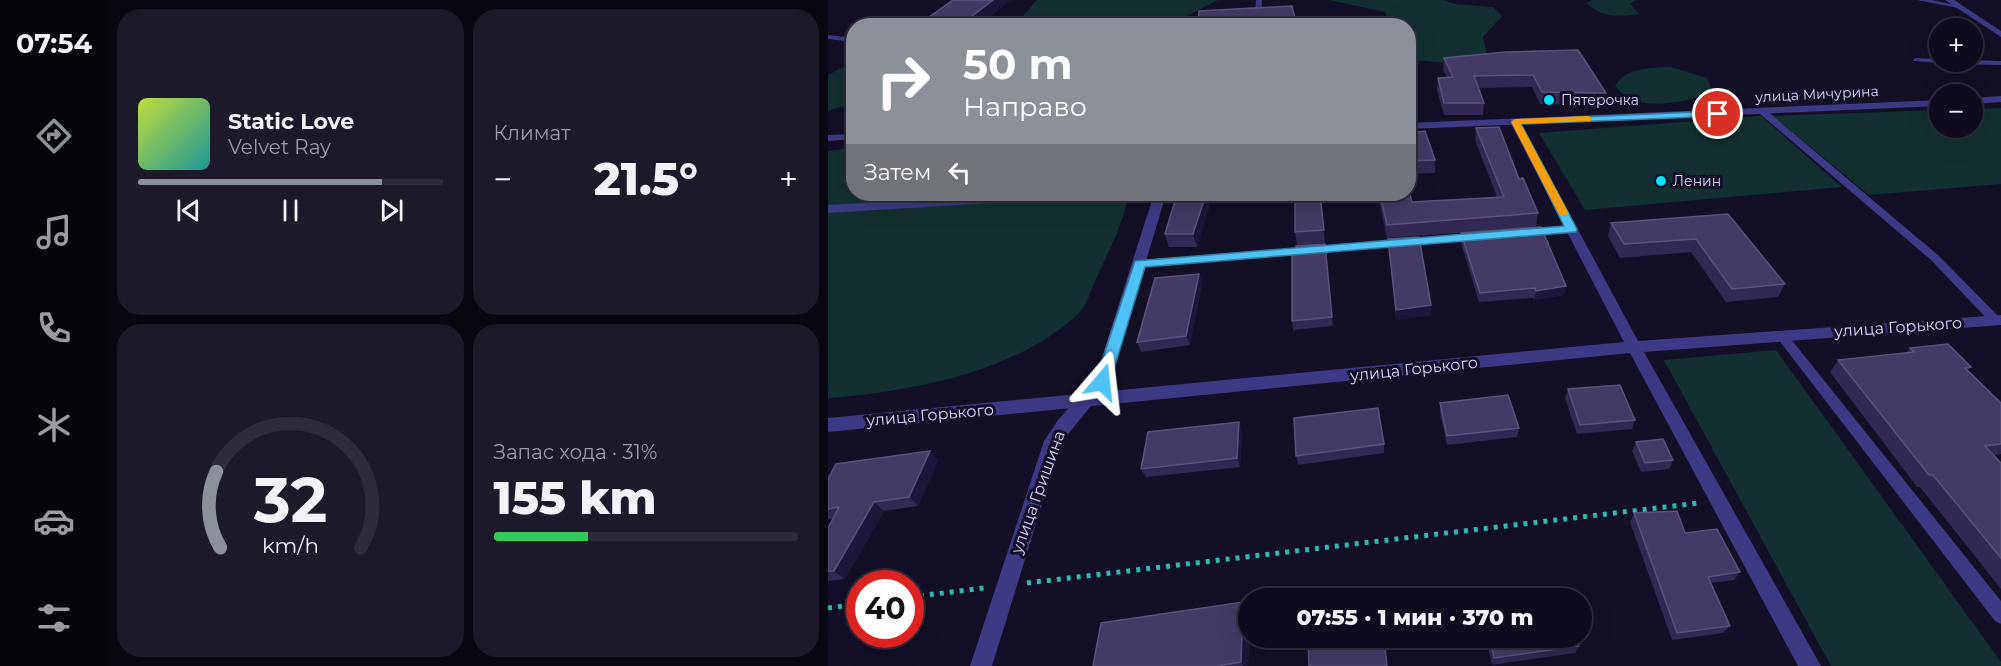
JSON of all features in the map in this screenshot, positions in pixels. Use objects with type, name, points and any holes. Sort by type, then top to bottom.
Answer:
[{"type":"street","points":[[1949,0],[2001,35]]},
{"type":"street","points":[[1983,100],[2001,99]]},
{"type":"street","name":"улица Мичурина","points":[[1416,126],[1929,104]]},
{"type":"street","points":[[1515,122],[1634,347],[1810,666]]},
{"type":"street","points":[[828,209],[958,201]]},
{"type":"street","name":"улица Гришина","points":[[981,666],[1005,585],[1053,441],[1063,423],[1088,401],[1102,382],[1158,201]]},
{"type":"street","name":"улица Горького","points":[[828,425],[1634,347],[1998,320]]},
{"type":"lane","points":[[1258,18],[1259,0]]},
{"type":"lane","points":[[1920,0],[1958,6]]},
{"type":"lane","points":[[828,37],[846,39]]},
{"type":"lane","points":[[1916,60],[1929,61]]},
{"type":"lane","points":[[1983,63],[2001,63]]},
{"type":"lane","points":[[1763,112],[1935,258],[1998,320]]},
{"type":"lane","points":[[828,138],[846,137]]},
{"type":"lane","points":[[1513,234],[1572,229]]},
{"type":"lane","points":[[1140,263],[1490,236]]},
{"type":"lane","points":[[1782,336],[2001,615]]},
{"type":"path","points":[[924,595],[1719,501]]},
{"type":"path","points":[[828,608],[846,606]]},
{"type":"green space","points":[[1037,0],[1218,0],[1183,18],[1021,18]]},
{"type":"green space","points":[[1329,0],[1443,0],[1455,4],[1493,7],[1502,16],[1483,37],[1488,60],[1458,62],[1416,60],[1416,18],[1387,18],[1385,12]]},
{"type":"green space","points":[[1592,0],[1636,0],[1630,4],[1639,14],[1618,16],[1605,14],[1587,3]]},
{"type":"green space","points":[[846,66],[846,105],[828,111],[828,75]]},
{"type":"green space","points":[[1671,67],[1707,78],[1713,93],[1661,104],[1635,101],[1615,86],[1632,72],[1647,68]]},
{"type":"green space","points":[[2001,108],[2001,184],[1869,195],[1773,116],[1929,110],[1929,138],[1983,138],[1983,109]]},
{"type":"green space","points":[[1761,116],[1842,187],[1585,210],[1539,133]]},
{"type":"green space","points":[[846,149],[846,201],[1127,201],[1110,250],[1086,302],[1080,312],[1055,333],[995,364],[962,375],[928,384],[828,398],[828,151]]},
{"type":"green space","points":[[1776,350],[2001,662],[2001,666],[1831,666],[1664,360]]},
{"type":"building","points":[[953,0],[993,0],[969,18],[928,18]]},
{"type":"building","points":[[1292,6],[1295,18],[1199,18],[1199,11]]},
{"type":"building","points":[[1578,50],[1606,93],[1542,92],[1533,75],[1474,76],[1484,103],[1444,103],[1438,78],[1453,77],[1444,58],[1506,52]]},
{"type":"building","points":[[1499,127],[1519,179],[1523,178],[1538,213],[1387,225],[1382,201],[1412,202],[1504,197],[1476,128]]},
{"type":"building","points":[[1425,131],[1435,160],[1416,161],[1416,132]]},
{"type":"building","points":[[1175,201],[1204,201],[1193,234],[1165,234]]},
{"type":"building","points":[[1295,201],[1321,201],[1324,230],[1295,232]]},
{"type":"building","points":[[1728,214],[1785,284],[1732,289],[1696,239],[1624,244],[1611,223]]},
{"type":"building","points":[[1541,227],[1566,286],[1536,291],[1535,288],[1480,293],[1461,233]]},
{"type":"building","points":[[1419,237],[1431,305],[1396,310],[1388,239]]},
{"type":"building","points":[[1325,244],[1332,317],[1292,321],[1292,256],[1296,255],[1296,246]]},
{"type":"building","points":[[1199,274],[1186,336],[1137,342],[1155,278]]},
{"type":"building","points":[[1948,344],[1971,367],[1965,368],[2001,403],[2001,444],[1985,446],[2001,463],[2001,558],[1933,475],[1929,475],[1838,360],[1914,352],[1910,348]]},
{"type":"building","points":[[1620,385],[1635,420],[1580,425],[1568,389]]},
{"type":"building","points":[[1508,395],[1519,428],[1447,436],[1440,403]]},
{"type":"building","points":[[1378,408],[1384,444],[1296,456],[1294,418]]},
{"type":"building","points":[[1239,422],[1237,458],[1141,469],[1148,432]]},
{"type":"building","points":[[1663,439],[1673,460],[1645,463],[1636,442]]},
{"type":"building","points":[[930,451],[909,497],[874,502],[834,571],[828,571],[828,528],[839,507],[828,509],[828,479],[836,464]]},
{"type":"building","points":[[1677,511],[1685,533],[1717,529],[1740,572],[1708,577],[1730,626],[1677,633],[1634,513]]},
{"type":"building","points":[[1238,603],[1238,648],[1241,648],[1241,662],[1217,666],[1093,666],[1101,623]]},
{"type":"building","points":[[1308,648],[1385,648],[1387,666],[1309,666]]},
{"type":"building","points":[[1492,648],[1565,648],[1494,658]]},
{"type":"slow traffic","points":[[1564,214],[1515,122],[1587,119]]},
{"type":"place","name":"Пятерочка","points":[[1549,100]]},
{"type":"place","name":"Ленин","points":[[1661,181]]},
{"type":"route","points":[[1102,382],[1140,263],[1572,229],[1515,122],[1718,114]]}]
